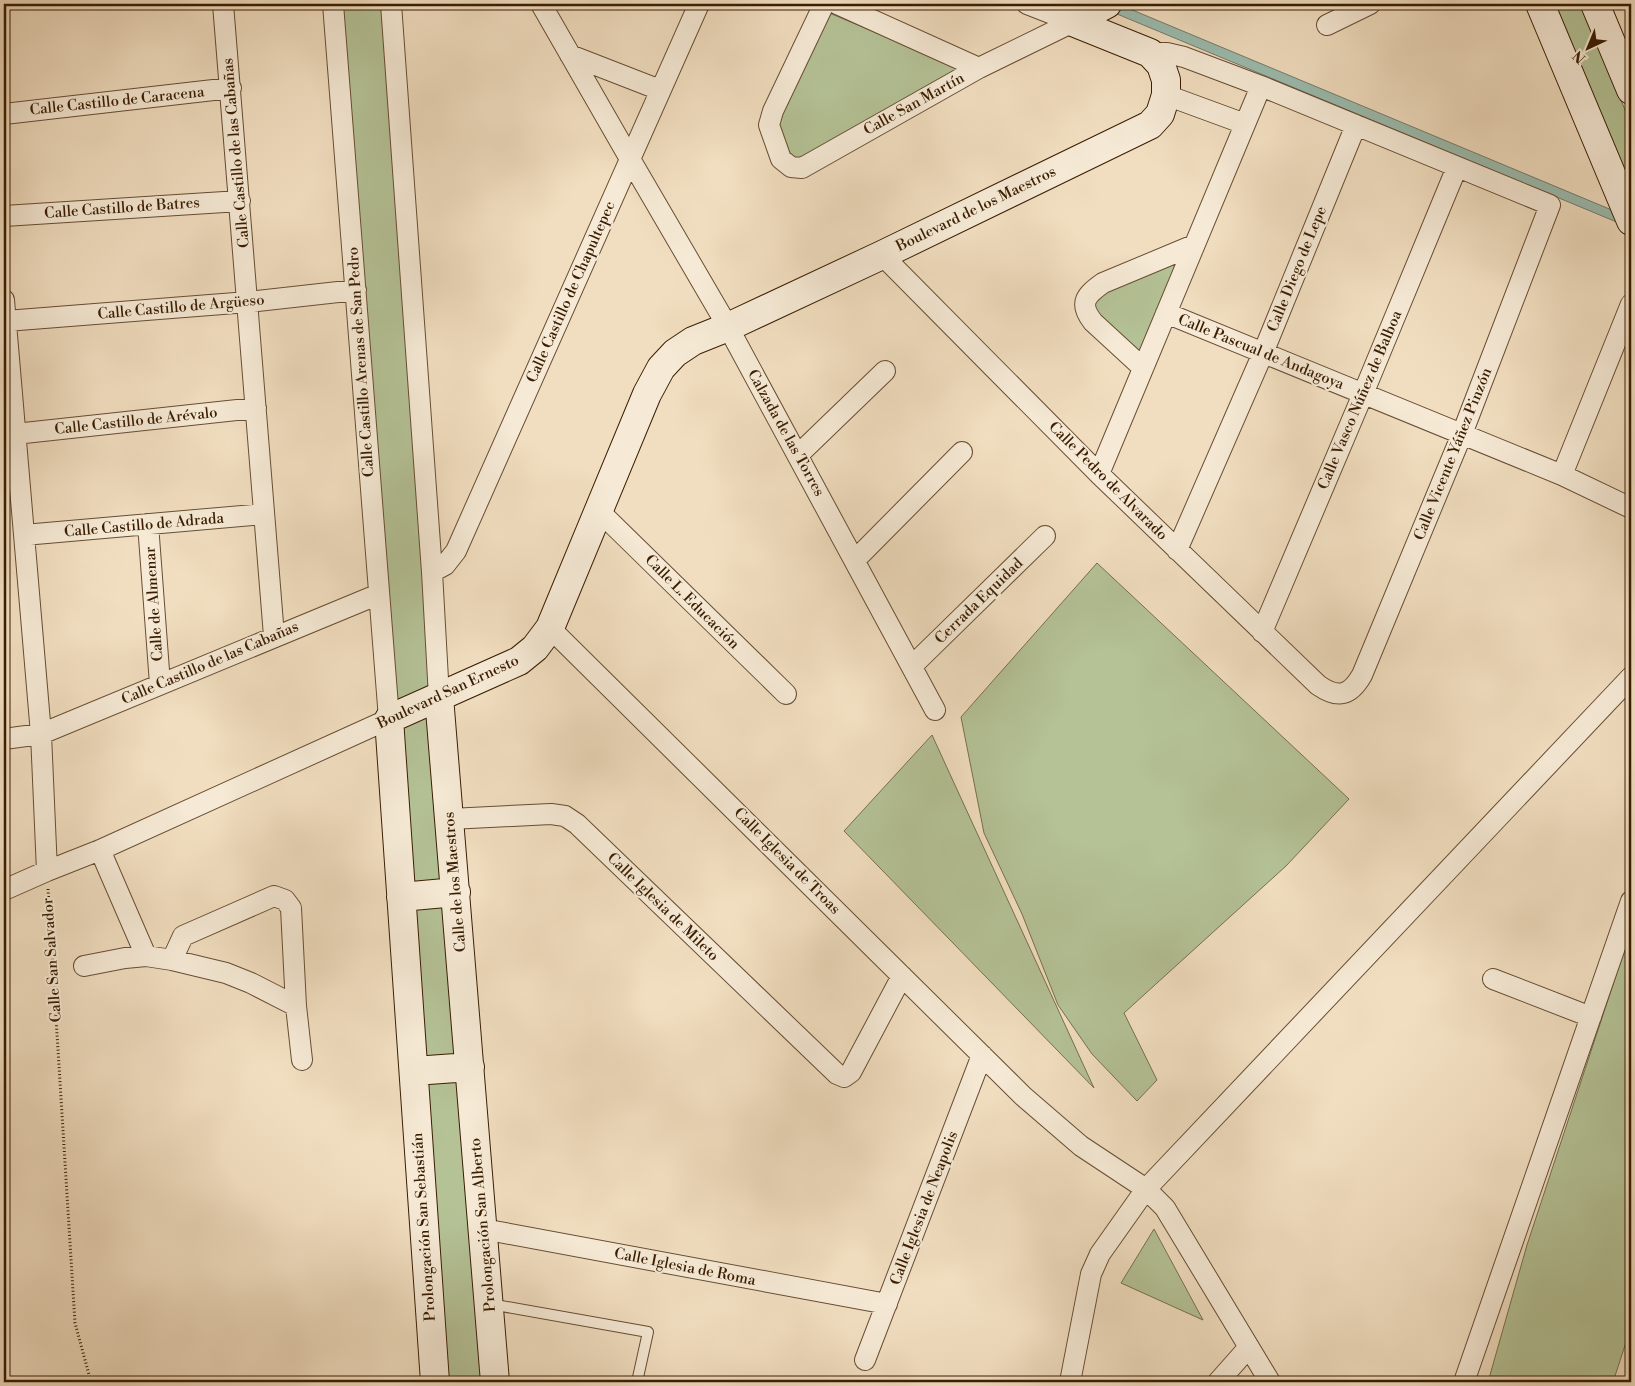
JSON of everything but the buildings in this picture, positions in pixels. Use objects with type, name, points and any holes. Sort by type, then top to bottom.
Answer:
[{"type":"main road","points":[[1540,4],[1627,211]]},
{"type":"main road","points":[[1594,4],[1631,90]]},
{"type":"main road","points":[[1091,12],[1150,53]]},
{"type":"main road","name":"Boulevard de los Maestros","points":[[728,327],[882,255],[1150,125],[1160,114],[1166,95],[1166,80],[1161,65],[1150,53]]},
{"type":"main road","name":"Boulevard San Ernesto","points":[[389,719],[519,661],[536,648],[550,628],[647,394],[661,368],[676,353],[693,341],[728,327]]},
{"type":"main road","name":"Calle de los Maestros","points":[[439,697],[470,1067]]},
{"type":"main road","points":[[389,719],[414,1071],[470,1067]]},
{"type":"main road","points":[[401,897],[456,892]]},
{"type":"main road","name":"Prolongación San Alberto","points":[[470,1067],[496,1382]]},
{"type":"main road","name":"Prolongación San Sebastián","points":[[414,1071],[435,1382]]},
{"type":"street","name":"Calle Castillo de las Cabañas","points":[[223,4],[248,302]]},
{"type":"street","name":"Calle Castillo Arenas de San Pedro","points":[[334,4],[389,719]]},
{"type":"street","points":[[391,4],[432,572],[439,697]]},
{"type":"street","name":"Calzada de las Torres","points":[[541,4],[728,327],[935,710]]},
{"type":"street","name":"Calle Castillo de Chapultepec","points":[[432,572],[445,565],[456,551],[698,4]]},
{"type":"street","name":"Calle San Martín","points":[[824,4],[772,111],[769,125],[781,159],[791,167],[802,168],[978,68]]},
{"type":"street","name":"Calle San Martín","points":[[837,4],[978,68]]},
{"type":"street","points":[[1027,4],[1091,12]]},
{"type":"street","points":[[1327,25],[1370,4]]},
{"type":"street","points":[[978,68],[1091,12]]},
{"type":"street","points":[[1150,53],[1167,53],[1184,57],[1457,166]]},
{"type":"street","points":[[570,55],[660,90]]},
{"type":"street","points":[[1099,474],[1260,86]]},
{"type":"street","name":"Calle Castillo de Caracena","points":[[4,114],[231,88]]},
{"type":"street","points":[[1166,95],[1245,124]]},
{"type":"street","name":"Calle Diego de Lepe","points":[[1177,550],[1263,353],[1356,125]]},
{"type":"street","name":"Calle Vicente Yáñez Pinzón","points":[[1342,694],[1355,687],[1362,675],[1462,434],[1550,205],[1457,166]]},
{"type":"street","name":"Calle Vasco Núñez de Balboa","points":[[1262,632],[1457,166]]},
{"type":"street","name":"Calle Castillo de Batres","points":[[4,216],[240,201]]},
{"type":"street","points":[[1143,368],[1093,322],[1086,313],[1084,301],[1091,291],[1103,282],[1194,245]]},
{"type":"street","name":"Calle Pedro de Alvarado","points":[[882,255],[1099,474],[1318,686],[1329,693],[1342,694]]},
{"type":"street","name":"Calle Castillo de Argüeso","points":[[6,321],[248,302],[356,290]]},
{"type":"street","points":[[4,300],[41,734],[47,870]]},
{"type":"street","points":[[248,302],[274,636]]},
{"type":"street","points":[[1562,475],[1631,304]]},
{"type":"street","name":"Calle Pascual de Andagoya","points":[[1166,313],[1562,475],[1631,508]]},
{"type":"street","points":[[798,455],[885,371]]},
{"type":"street","name":"Calle Castillo de Arévalo","points":[[15,434],[256,408]]},
{"type":"street","points":[[855,560],[962,452]]},
{"type":"street","name":"Calle L. Educación","points":[[598,510],[786,694]]},
{"type":"street","name":"Calle Castillo de Adrada","points":[[24,535],[264,514]]},
{"type":"street","name":"Calle de Almenar","points":[[148,524],[160,684]]},
{"type":"street","name":"Cerrada Equidad","points":[[912,666],[1045,536]]},
{"type":"street","name":"Calle Castillo de las Cabañas","points":[[4,739],[41,734],[379,594]]},
{"type":"street","name":"Calle Iglesia de Troas","points":[[550,628],[1023,1096],[1081,1146],[1146,1189],[1165,1208],[1270,1382]]},
{"type":"street","points":[[1070,1382],[1091,1274],[1100,1254],[1146,1189],[1631,677]]},
{"type":"street","name":"Boulevard San Ernesto","points":[[4,890],[47,870],[100,850],[389,719]]},
{"type":"street","name":"Calle Iglesia de Mileto","points":[[450,819],[551,814],[565,816],[577,824],[837,1074],[844,1076],[851,1072],[902,976]]},
{"type":"street","points":[[100,850],[146,956]]},
{"type":"street","points":[[172,960],[184,936],[274,896],[285,900],[291,908],[296,1006],[302,1060]]},
{"type":"street","points":[[1464,1382],[1631,901]]},
{"type":"street","points":[[84,966],[124,958],[146,956],[172,960],[226,973],[251,983],[296,1006]]},
{"type":"street","points":[[1493,979],[1591,1017]]},
{"type":"street","name":"Calle Iglesia de Neapolis","points":[[866,1360],[982,1055]]},
{"type":"street","name":"Calle Iglesia de Roma","points":[[483,1229],[887,1304]]},
{"type":"street","points":[[1218,1382],[1249,1347]]},
{"type":"lane","points":[[489,1304],[648,1332],[638,1382]]},
{"type":"path","name":"Calle San Salvador","points":[[47,870],[75,1323],[91,1382]]},
{"type":"green space","points":[[337,4],[387,4],[490,1382],[441,1382]]},
{"type":"green space","points":[[1548,4],[1580,4],[1631,124],[1631,201]]},
{"type":"green space","points":[[827,12],[965,70],[794,162],[775,124]]},
{"type":"green space","points":[[1180,261],[1139,352],[1095,310],[1096,299],[1106,292]]},
{"type":"green space","points":[[1097,563],[1349,799],[1286,866],[1124,1013],[1157,1080],[1137,1101],[1092,1054],[1058,1005],[1022,914],[984,833],[961,717]]},
{"type":"green space","points":[[932,735],[1094,1088],[844,831]]},
{"type":"green space","points":[[1631,930],[1631,1327],[1613,1382],[1488,1382],[1527,1245]]},
{"type":"green space","points":[[1154,1229],[1203,1320],[1121,1283]]},
{"type":"shaded area","points":[[1093,4],[1118,4],[1631,218],[1631,228]]}]
